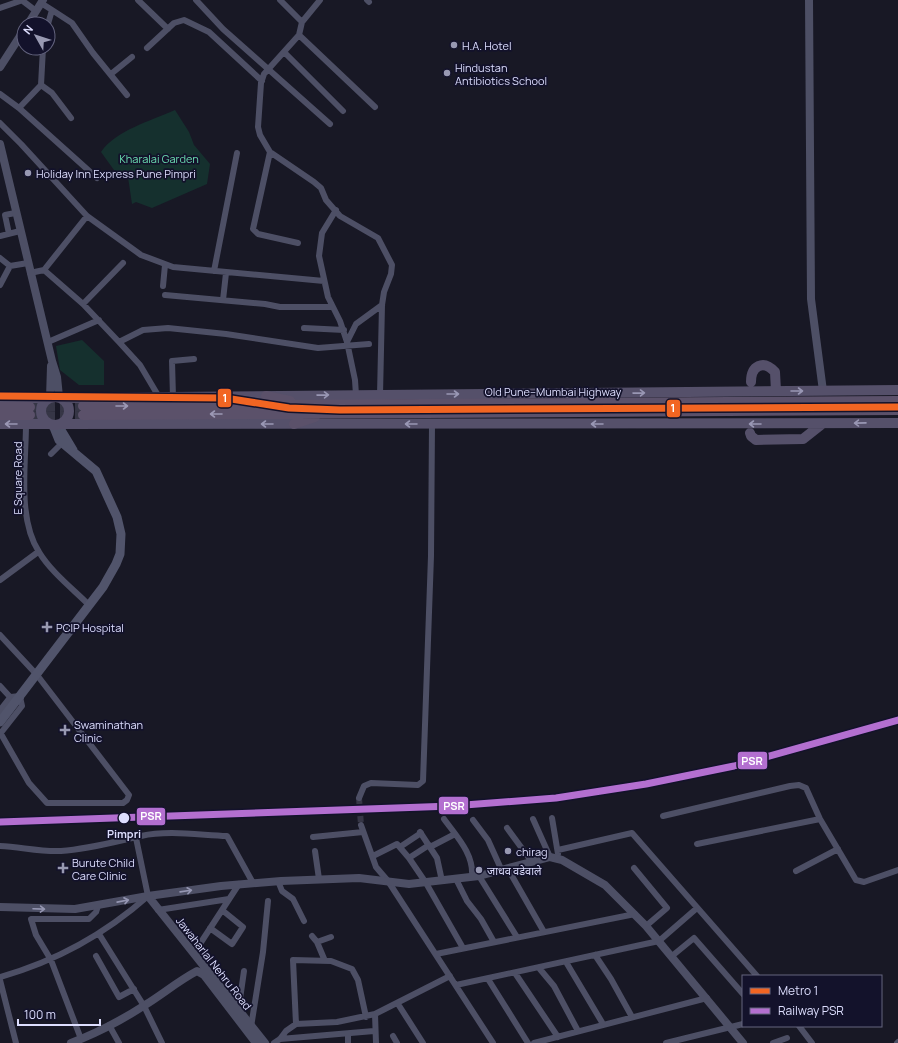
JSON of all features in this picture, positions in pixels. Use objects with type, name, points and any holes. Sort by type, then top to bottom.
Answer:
[{"type":"highway","points":[[266,396],[308,405]]},
{"type":"highway","points":[[797,406],[898,401]]},
{"type":"highway","name":"Old Pune–Mumbai Highway","points":[[308,405],[797,406],[324,414],[83,411],[308,405]]},
{"type":"highway","points":[[797,406],[898,410]]},
{"type":"highway","points":[[0,407],[29,415]]},
{"type":"highway","points":[[294,424],[324,414]]},
{"type":"highway","points":[[0,415],[29,415]]},
{"type":"main road","points":[[751,382],[752,371],[755,367],[759,365],[768,365],[775,372],[776,391]]},
{"type":"main road","points":[[0,398],[898,390]]},
{"type":"main road","points":[[55,424],[67,418],[69,410],[67,403],[55,398],[44,403],[41,411],[44,419],[55,424],[74,451]]},
{"type":"main road","points":[[0,424],[29,415],[55,424],[822,424],[898,422]]},
{"type":"main road","points":[[2,716],[15,698],[38,675],[89,605],[116,564],[120,554],[121,534],[118,517],[101,478],[96,471],[74,451],[62,443],[56,436],[55,424]]},
{"type":"main road","points":[[750,434],[756,440],[803,439],[822,424]]},
{"type":"street","points":[[0,8],[23,0],[36,11]]},
{"type":"street","points":[[138,0],[168,29]]},
{"type":"street","points":[[196,0],[223,28],[330,124]]},
{"type":"street","points":[[280,0],[302,22]]},
{"type":"street","points":[[320,0],[302,22],[299,35],[264,74],[258,127],[263,143],[270,152],[321,188],[326,200],[347,221],[378,238],[392,265],[391,274],[384,292],[382,304],[380,395]]},
{"type":"street","points":[[809,0],[811,299],[824,391]]},
{"type":"street","points":[[33,16],[42,2],[72,23],[93,53],[127,95]]},
{"type":"street","points":[[50,16],[52,10]]},
{"type":"street","points":[[147,48],[180,20],[204,28],[222,42],[262,81]]},
{"type":"street","points":[[299,35],[375,108]]},
{"type":"street","points":[[0,66],[16,42]]},
{"type":"street","points":[[284,52],[344,110]]},
{"type":"street","points":[[19,108],[41,85],[43,56]]},
{"type":"street","points":[[111,74],[132,57]]},
{"type":"street","points":[[41,85],[52,93],[71,118]]},
{"type":"street","points":[[0,94],[19,108],[97,178]]},
{"type":"street","points":[[0,123],[31,154],[87,216],[141,255],[165,265],[226,273],[324,281]]},
{"type":"street","points":[[0,144],[30,274],[57,377],[55,398]]},
{"type":"street","points":[[270,152],[253,230],[258,234],[298,243]]},
{"type":"street","points":[[214,271],[237,153]]},
{"type":"street","points":[[336,210],[326,225],[319,242],[319,256],[331,307],[344,330],[348,344],[354,374],[356,395]]},
{"type":"street","points":[[9,234],[5,215],[16,213]]},
{"type":"street","points":[[30,274],[44,270],[87,216]]},
{"type":"street","points":[[0,236],[20,231]]},
{"type":"street","points":[[0,258],[10,266],[28,263]]},
{"type":"street","points":[[83,304],[123,263]]},
{"type":"street","points":[[163,286],[165,265]]},
{"type":"street","points":[[0,285],[10,266]]},
{"type":"street","points":[[44,270],[83,304],[140,365],[159,397]]},
{"type":"street","points":[[223,300],[226,273]]},
{"type":"street","points":[[165,295],[280,307],[331,307]]},
{"type":"street","points":[[348,344],[356,324],[382,304]]},
{"type":"street","points":[[48,342],[98,320]]},
{"type":"street","points":[[119,342],[143,330],[168,328],[226,334],[318,348],[348,344],[369,344]]},
{"type":"street","points":[[304,328],[344,330]]},
{"type":"street","points":[[173,397],[172,361],[194,359]]},
{"type":"street","name":"E Square Road","points":[[29,415],[24,506],[29,529],[38,552],[44,560],[89,605]]},
{"type":"street","points":[[359,798],[364,786],[371,783],[418,785],[423,781],[431,556],[432,424]]},
{"type":"street","points":[[51,454],[62,443]]},
{"type":"street","points":[[0,580],[38,552]]},
{"type":"street","points":[[0,635],[38,675],[129,795],[127,800],[123,803],[48,803],[29,783],[0,734],[22,706],[15,698],[0,686]]},
{"type":"street","points":[[663,816],[795,785],[806,788],[820,819],[856,880],[864,882],[898,870]]},
{"type":"street","points":[[552,818],[559,859]]},
{"type":"street","points":[[444,819],[465,848],[475,877],[518,938]]},
{"type":"street","points":[[534,819],[550,857]]},
{"type":"street","points":[[697,844],[820,819]]},
{"type":"street","points":[[473,820],[488,840],[544,932]]},
{"type":"street","points":[[361,825],[376,867],[388,881],[493,1043]]},
{"type":"street","points":[[508,828],[532,862]]},
{"type":"street","points":[[313,837],[363,832]]},
{"type":"street","points":[[400,847],[421,832],[437,858],[442,881]]},
{"type":"street","points":[[0,846],[32,850],[60,851],[92,848],[162,833],[227,836],[253,883]]},
{"type":"street","points":[[558,850],[632,833],[756,975]]},
{"type":"street","points":[[409,858],[455,834]]},
{"type":"street","points":[[136,838],[148,896]]},
{"type":"street","points":[[373,856],[397,844],[400,847],[426,883],[463,948]]},
{"type":"street","points":[[796,871],[838,849]]},
{"type":"street","points":[[315,851],[319,880]]},
{"type":"street","points":[[0,907],[63,910],[98,906],[148,896],[239,884],[278,881],[358,878],[408,884],[426,883],[475,877],[550,857],[559,859],[605,885],[646,926],[744,1043]]},
{"type":"street","points":[[634,868],[667,908],[646,926]]},
{"type":"street","points":[[456,879],[467,901],[481,919],[494,942]]},
{"type":"street","points":[[278,881],[282,891],[293,899],[304,921]]},
{"type":"street","points":[[194,953],[239,884]]},
{"type":"street","points":[[16,1043],[0,978],[51,960],[99,934],[148,896]]},
{"type":"street","name":"Jawaharlal Nehru Road","points":[[148,896],[265,1043]]},
{"type":"street","points":[[158,910],[229,899]]},
{"type":"street","points":[[250,1026],[263,952],[268,901]]},
{"type":"street","points":[[81,1039],[51,960],[36,935],[31,919],[89,919],[96,912],[98,906]]},
{"type":"street","points":[[456,985],[659,941],[697,908]]},
{"type":"street","points":[[210,928],[232,944],[243,926],[222,910]]},
{"type":"street","points":[[436,954],[635,914]]},
{"type":"street","points":[[99,934],[144,1006],[162,1043]]},
{"type":"street","points":[[312,936],[317,942],[325,961]]},
{"type":"street","points":[[317,942],[331,937]]},
{"type":"street","points":[[672,956],[694,938],[742,993]]},
{"type":"street","points":[[595,955],[611,979],[632,1017]]},
{"type":"street","points":[[96,956],[119,997],[134,989]]},
{"type":"street","points":[[296,1024],[293,960],[331,961],[352,969],[358,980],[366,1017]]},
{"type":"street","points":[[566,962],[603,1024]]},
{"type":"street","points":[[539,968],[554,986],[578,1031]]},
{"type":"street","points":[[71,1043],[144,1006],[186,976],[197,971],[204,975],[256,1043]]},
{"type":"street","points":[[232,1003],[240,999],[244,971]]},
{"type":"street","points":[[515,973],[558,1037]]},
{"type":"street","points":[[274,1043],[280,1039],[286,1031],[296,1024],[337,1022],[366,1017],[398,1004],[450,976]]},
{"type":"street","points":[[488,978],[528,1043]]},
{"type":"street","points":[[534,1043],[707,998]]},
{"type":"street","points":[[398,1004],[423,1043]]},
{"type":"street","points":[[375,1014],[374,1031],[376,1043]]},
{"type":"street","points":[[666,1043],[742,1024]]},
{"type":"street","points":[[109,1025],[119,1043]]},
{"type":"street","points":[[800,1027],[812,1043]]},
{"type":"street","points":[[280,1039],[374,1031]]},
{"type":"street","points":[[348,1034],[348,1043]]},
{"type":"street","points":[[393,1036],[397,1043]]},
{"type":"street","points":[[775,1043],[787,1038]]},
{"type":"green space","name":"Kharalai Garden","points":[[175,110],[189,132],[194,145],[210,164],[207,184],[152,208],[136,202],[132,204],[128,177],[114,170],[101,152],[108,144],[125,132]]},
{"type":"green space","points":[[82,340],[104,361],[104,385],[79,385],[60,370],[56,346]]},
{"type":"tunnel","points":[[30,407],[83,406]]},
{"type":"tunnel","points":[[30,415],[83,415]]},
{"type":"tunnel","points":[[359,798],[361,825]]},
{"type":"metro line","name":"1","points":[[0,396],[225,398],[289,408],[340,410],[898,407]]},
{"type":"rail line","name":"PSR","points":[[0,822],[452,806],[556,798],[646,784],[734,766],[898,720]]},
{"type":"place","name":"H.A. Hotel","points":[[454,45]]},
{"type":"place","name":"Hindustan Antibiotics School","points":[[447,73]]},
{"type":"place","name":"Holiday Inn Express Pune Pimpri","points":[[28,173]]},
{"type":"place","name":"PCIP Hospital","points":[[47,627]]},
{"type":"place","name":"Swaminathan Clinic","points":[[65,730]]},
{"type":"place","name":"Pimpri","points":[[124,818]]},
{"type":"place","name":"chirag","points":[[508,851]]},
{"type":"place","name":"Burute Child Care Clinic","points":[[63,868]]},
{"type":"place","name":"जाधव वडेवाले","points":[[479,870]]}]
